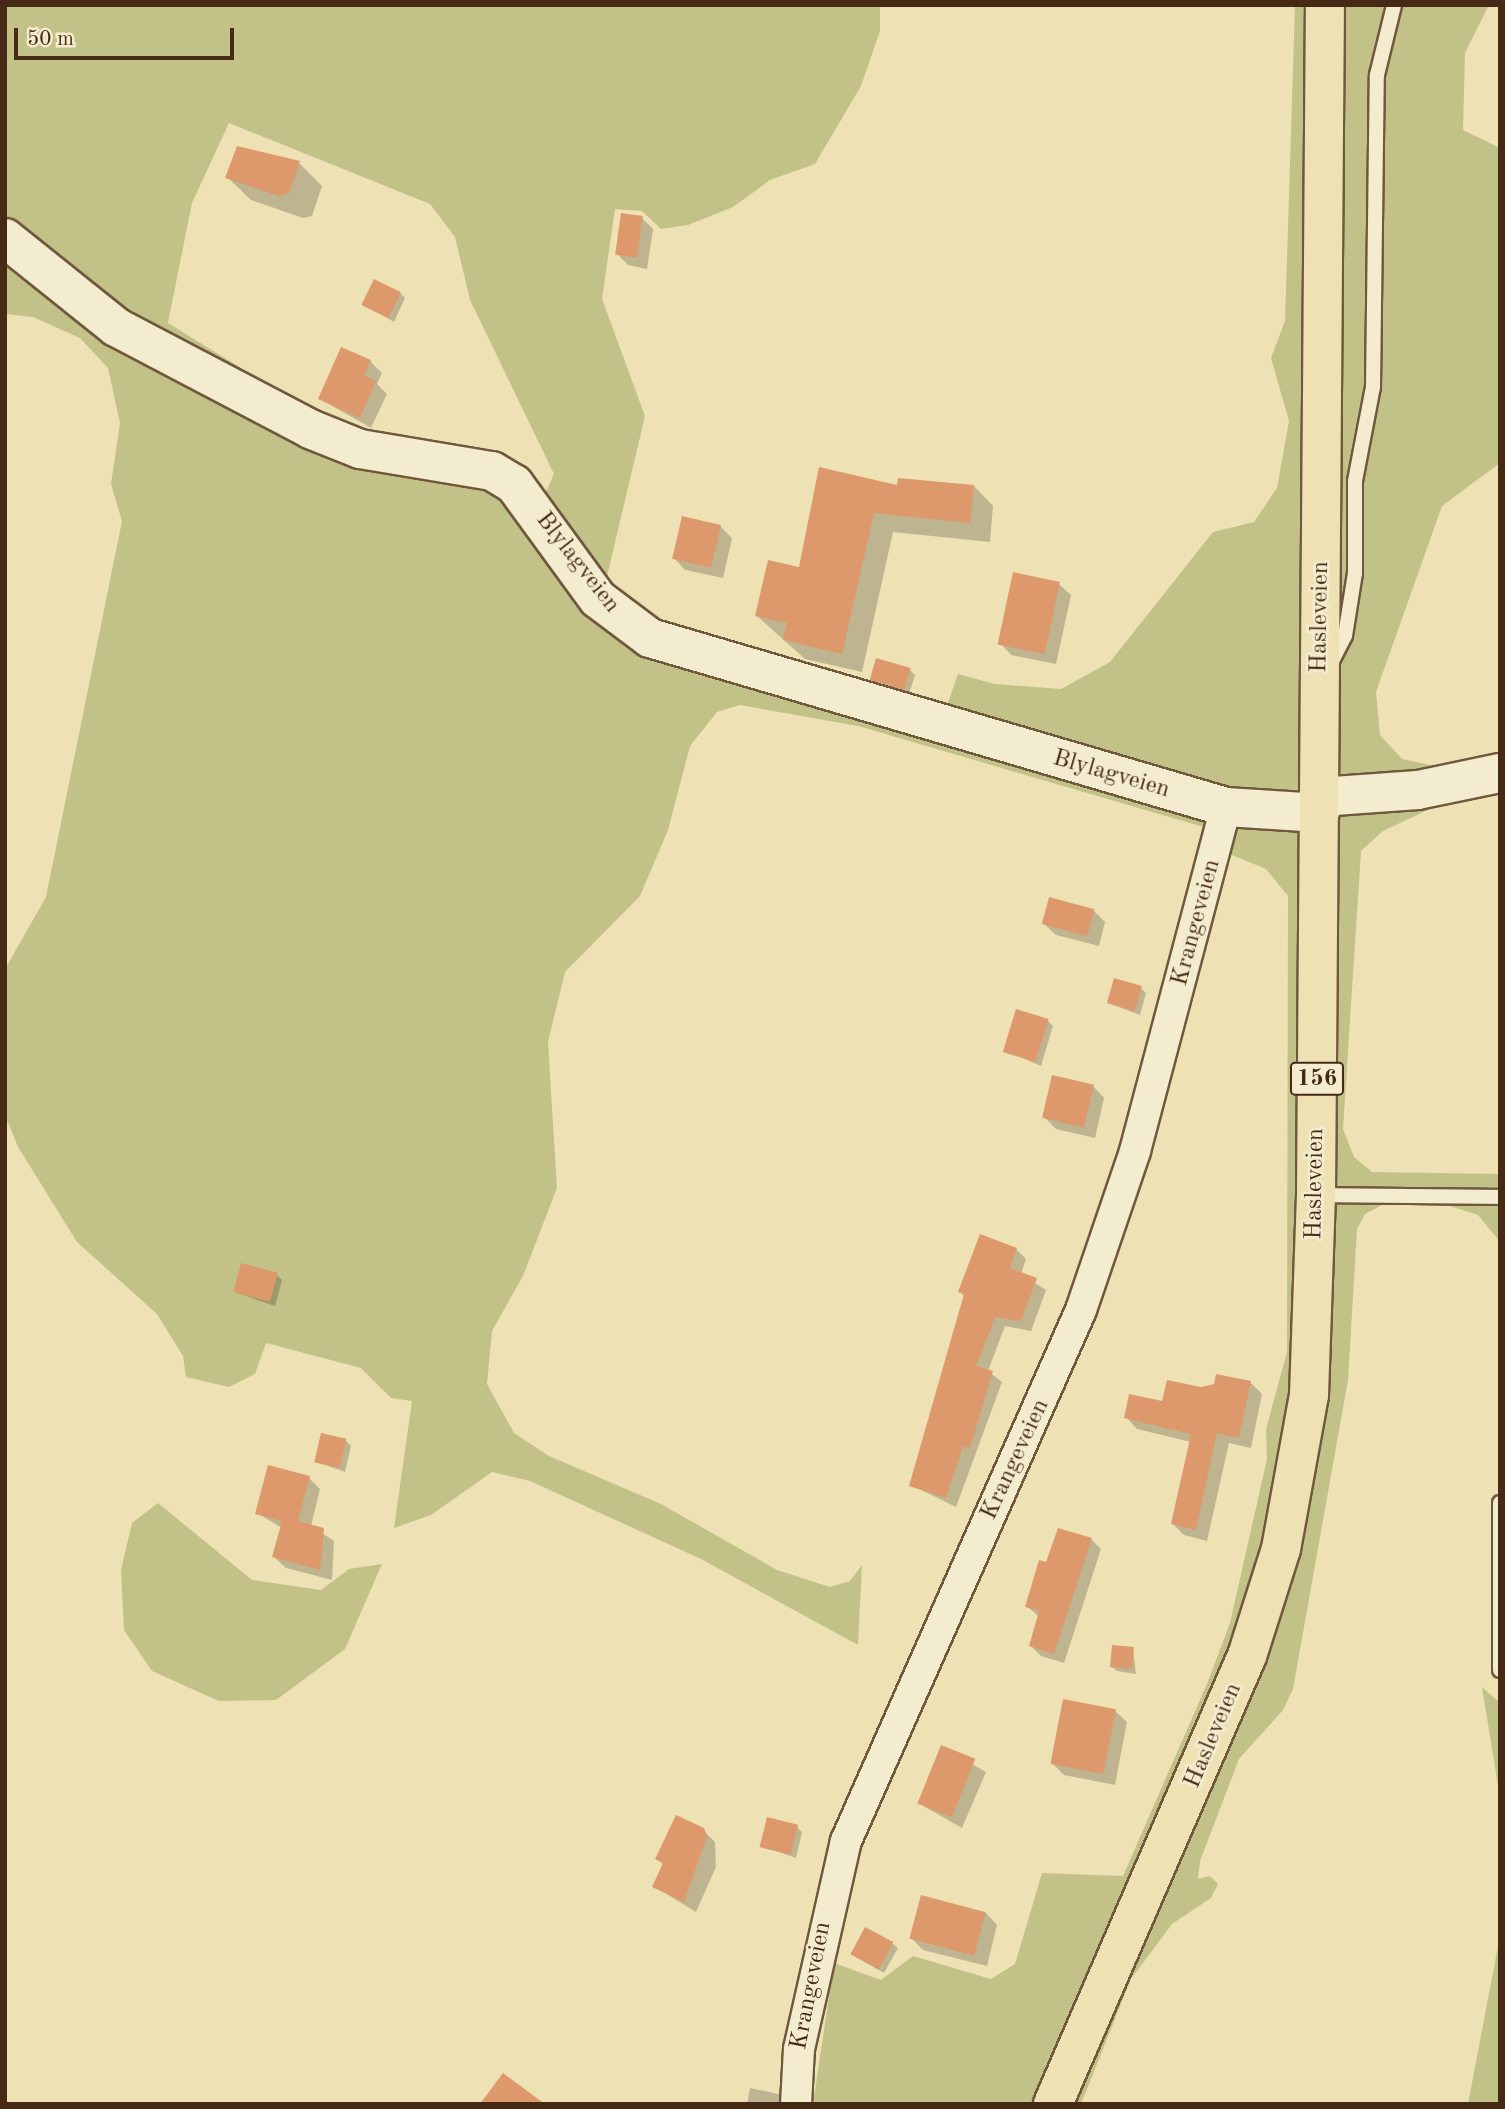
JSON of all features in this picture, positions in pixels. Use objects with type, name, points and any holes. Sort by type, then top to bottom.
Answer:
[{"type":"main road","name":"Hasleveien","points":[[1053,2104],[1216,1733],[1266,1601],[1309,1395],[1316,1195],[1325,5]]},
{"type":"street","name":"Blylagveien","points":[[5,238],[116,327],[310,429],[360,449],[492,471],[514,484],[598,599],[650,638],[1226,807],[1320,805],[1418,790],[1500,773]]},
{"type":"street","name":"Krangeveien","points":[[796,2104],[799,2049],[846,1841],[1081,1310],[1135,1151],[1226,807]]},
{"type":"lane","points":[[1320,683],[1345,636],[1354,573],[1355,481],[1373,387],[1377,75],[1394,5]]},
{"type":"lane","points":[[1316,1195],[1500,1196]]},
{"type":"lane","points":[[1500,1503],[1500,1670]]},
{"type":"green space","points":[[5,5],[880,5],[880,31],[861,86],[815,164],[770,180],[733,207],[688,225],[661,229],[642,211],[615,209],[602,299],[645,416],[604,589],[652,631],[945,712],[958,674],[995,684],[1061,689],[1110,662],[1213,532],[1254,522],[1277,488],[1289,421],[1271,358],[1285,321],[1295,5],[1489,5],[1465,53],[1463,130],[1500,148],[1500,463],[1442,506],[1376,692],[1380,735],[1402,759],[1435,766],[1500,754],[1500,791],[1432,808],[1383,831],[1361,851],[1343,1129],[1354,1157],[1372,1172],[1500,1174],[1500,1242],[1478,1215],[1450,1206],[1384,1204],[1365,1214],[1357,1229],[1348,1380],[1293,1689],[1283,1710],[1239,1759],[1200,1861],[1198,1879],[1210,1876],[1218,1884],[1211,1898],[1172,1924],[1131,1979],[1081,2104],[813,2104],[834,1963],[881,1980],[913,1956],[991,1979],[1015,1964],[1042,1873],[1123,1876],[1207,1684],[1230,1623],[1267,1459],[1266,1429],[1287,1352],[1288,896],[1266,869],[1232,855],[1207,828],[858,726],[740,705],[717,712],[690,746],[668,830],[640,896],[565,972],[548,1042],[557,1188],[523,1276],[492,1331],[487,1384],[514,1433],[549,1456],[661,1504],[777,1570],[830,1587],[850,1581],[862,1565],[858,1645],[701,1559],[530,1481],[492,1472],[431,1515],[394,1528],[412,1401],[391,1398],[361,1368],[266,1343],[255,1374],[229,1387],[186,1377],[183,1356],[157,1314],[77,1242],[18,1147],[5,1115],[5,969],[46,897],[122,521],[111,484],[120,423],[108,368],[80,338],[33,317],[5,314]],"holes":[[[229,123],[430,204],[455,237],[470,300],[554,474],[544,496],[366,435],[280,392],[168,323],[192,203]]]},
{"type":"green space","points":[[158,1503],[252,1580],[321,1590],[349,1569],[382,1564],[345,1649],[276,1700],[219,1701],[152,1671],[124,1630],[121,1570],[132,1523]]},
{"type":"green space","points":[[1482,1687],[1500,1703],[1500,1798]]},
{"type":"green space","points":[[1500,1936],[1500,2104],[1468,2104],[1490,1988]]},
{"type":"building","points":[[237,146],[300,161],[289,193],[279,196],[225,178]]},
{"type":"building","points":[[621,213],[643,216],[637,258],[615,255]]},
{"type":"building","points":[[374,279],[401,292],[388,318],[361,305]]},
{"type":"building","points":[[341,347],[371,360],[364,375],[376,381],[360,418],[318,399]]},
{"type":"building","points":[[819,467],[897,485],[898,478],[974,485],[970,523],[874,513],[842,654],[783,640],[787,623],[755,616],[768,560],[799,567]]},
{"type":"building","points":[[682,516],[721,525],[711,568],[672,559]]},
{"type":"building","points":[[1013,572],[1060,582],[1045,654],[998,644]]},
{"type":"building","points":[[876,658],[911,668],[904,690],[870,680]]},
{"type":"building","points":[[1049,897],[1094,909],[1087,936],[1042,924]]},
{"type":"building","points":[[1114,978],[1142,986],[1135,1011],[1107,1003]]},
{"type":"building","points":[[1016,1009],[1049,1019],[1035,1062],[1003,1052]]},
{"type":"building","points":[[1052,1075],[1094,1085],[1084,1128],[1042,1118]]},
{"type":"building","points":[[980,1234],[1017,1248],[1010,1268],[1037,1278],[1021,1321],[995,1317],[976,1366],[993,1371],[970,1448],[963,1446],[946,1498],[909,1486],[964,1294],[958,1292]]},
{"type":"building","points":[[241,1263],[278,1273],[270,1302],[233,1292]]},
{"type":"building","points":[[1216,1374],[1251,1381],[1239,1438],[1217,1433],[1196,1530],[1171,1524],[1191,1434],[1124,1418],[1129,1394],[1162,1401],[1167,1380],[1201,1387],[1214,1384]]},
{"type":"building","points":[[321,1433],[346,1439],[340,1468],[314,1462]]},
{"type":"building","points":[[268,1465],[310,1476],[298,1521],[324,1528],[320,1570],[272,1557],[282,1521],[255,1514]]},
{"type":"building","points":[[1058,1528],[1092,1538],[1054,1654],[1029,1646],[1039,1611],[1025,1607],[1039,1560],[1046,1562]]},
{"type":"building","points":[[1112,1645],[1134,1647],[1132,1669],[1110,1667]]},
{"type":"building","points":[[1063,1699],[1116,1709],[1103,1774],[1050,1764]]},
{"type":"building","points":[[941,1745],[975,1759],[952,1817],[917,1803]]},
{"type":"building","points":[[676,1815],[704,1828],[707,1836],[684,1902],[652,1887],[663,1863],[655,1859]]},
{"type":"building","points":[[767,1817],[798,1825],[791,1855],[760,1847]]},
{"type":"building","points":[[921,1895],[986,1912],[974,1956],[909,1938]]},
{"type":"building","points":[[865,1927],[893,1942],[879,1969],[850,1954]]},
{"type":"building","points":[[503,2073],[545,2104],[480,2104]]}]
